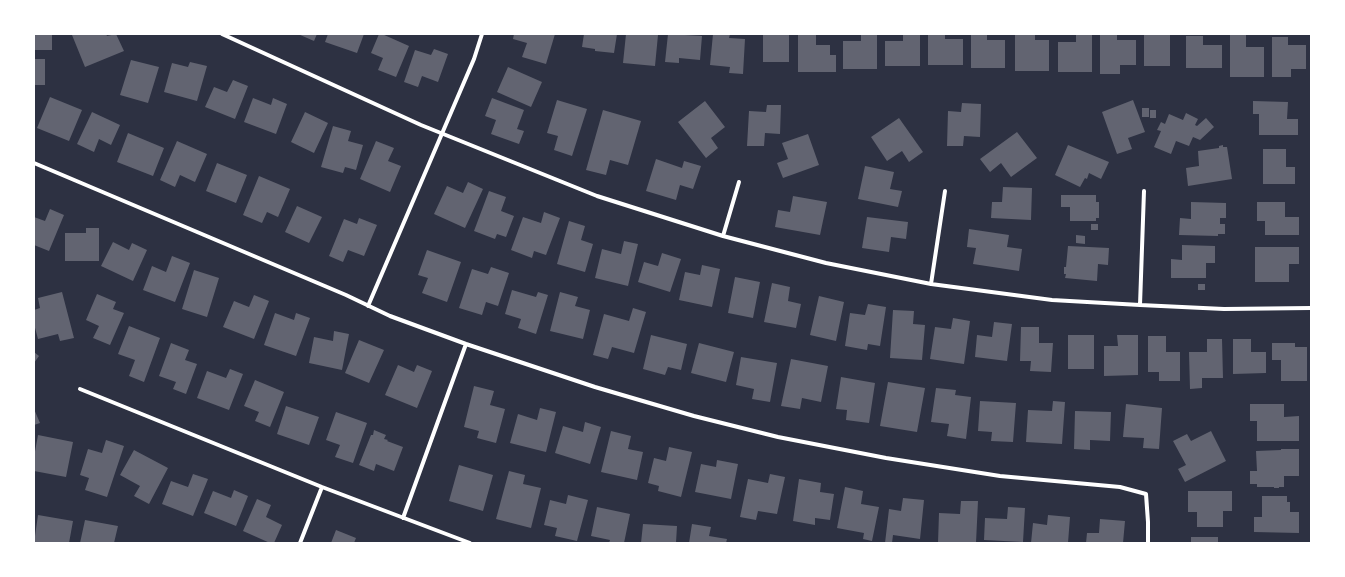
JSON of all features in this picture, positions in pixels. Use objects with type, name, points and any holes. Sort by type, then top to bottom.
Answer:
[{"type":"street","points":[[222,34],[442,134],[597,196],[723,236],[826,263],[931,284],[1052,300],[1140,306],[1224,309],[1311,308]]},
{"type":"street","points":[[368,306],[474,59],[482,34]]},
{"type":"street","points":[[34,162],[390,316],[466,344],[595,387],[694,416],[778,436],[894,459],[1000,476],[1120,487],[1146,494],[1148,543]]},
{"type":"street","points":[[723,236],[739,182]]},
{"type":"street","points":[[931,284],[945,191]]},
{"type":"street","points":[[1140,306],[1144,191]]},
{"type":"street","points":[[403,518],[466,344]]},
{"type":"street","points":[[80,389],[322,487],[470,543]]},
{"type":"street","points":[[300,543],[322,487]]},
{"type":"building","points":[[34,34],[52,34],[52,50],[34,50]]},
{"type":"building","points":[[106,34],[107,36],[116,34],[124,51],[85,67],[72,35]]},
{"type":"building","points":[[298,34],[317,34],[314,41]]},
{"type":"building","points":[[328,34],[364,34],[357,53],[325,42]]},
{"type":"building","points":[[379,34],[409,46],[396,77],[378,70],[383,58],[371,53]]},
{"type":"building","points":[[514,34],[555,34],[546,64],[522,57],[527,43],[513,39]]},
{"type":"building","points":[[584,34],[617,34],[614,53],[595,51],[595,49],[582,47]]},
{"type":"building","points":[[626,34],[658,35],[655,66],[623,63]]},
{"type":"building","points":[[668,34],[702,36],[700,60],[679,58],[679,63],[665,62]]},
{"type":"building","points":[[713,34],[730,34],[729,38],[745,39],[743,74],[729,73],[730,67],[710,65]]},
{"type":"building","points":[[763,34],[789,34],[789,62],[763,62]]},
{"type":"building","points":[[798,34],[816,34],[816,45],[830,45],[830,55],[836,55],[836,72],[798,72]]},
{"type":"building","points":[[861,34],[877,34],[877,69],[843,69],[843,41],[861,41]]},
{"type":"building","points":[[903,34],[920,34],[920,66],[885,66],[885,41],[903,41]]},
{"type":"building","points":[[928,34],[945,34],[945,39],[963,39],[963,65],[928,65]]},
{"type":"building","points":[[971,34],[987,34],[987,40],[1005,40],[1005,68],[971,68]]},
{"type":"building","points":[[1015,34],[1035,34],[1035,40],[1049,40],[1049,71],[1015,71]]},
{"type":"building","points":[[1076,34],[1092,34],[1092,72],[1058,72],[1058,42],[1076,42]]},
{"type":"building","points":[[1100,34],[1117,34],[1117,40],[1136,40],[1136,65],[1120,65],[1120,74],[1100,74]]},
{"type":"building","points":[[1230,34],[1246,34],[1246,47],[1264,47],[1264,77],[1230,77]]},
{"type":"building","points":[[1144,35],[1170,35],[1170,66],[1144,66]]},
{"type":"building","points":[[1186,36],[1203,36],[1203,45],[1222,45],[1222,68],[1186,68]]},
{"type":"building","points":[[1272,37],[1288,37],[1288,45],[1306,45],[1306,69],[1291,69],[1291,77],[1272,77]]},
{"type":"building","points":[[434,49],[448,54],[438,82],[422,76],[418,87],[404,82],[415,50],[431,55]]},
{"type":"building","points":[[34,59],[45,59],[45,85],[34,85]]},
{"type":"building","points":[[131,60],[159,67],[148,103],[120,95]]},
{"type":"building","points":[[190,62],[207,66],[197,101],[164,92],[172,63],[188,67]]},
{"type":"building","points":[[508,67],[542,82],[531,107],[497,92]]},
{"type":"building","points":[[233,80],[248,86],[235,119],[205,107],[214,87],[227,92]]},
{"type":"building","points":[[50,97],[82,110],[69,141],[37,128]]},
{"type":"building","points":[[253,98],[271,105],[273,98],[287,104],[276,134],[244,122]]},
{"type":"building","points":[[492,98],[524,110],[517,129],[524,131],[519,144],[491,134],[496,120],[485,116]]},
{"type":"building","points":[[557,100],[587,109],[572,156],[554,150],[558,136],[547,133]]},
{"type":"building","points":[[1133,100],[1145,132],[1128,138],[1132,149],[1117,154],[1102,112]]},
{"type":"building","points":[[705,101],[725,127],[711,138],[718,148],[706,158],[678,122]]},
{"type":"building","points":[[1253,101],[1288,102],[1287,119],[1298,119],[1298,135],[1259,135],[1259,114],[1253,114]]},
{"type":"building","points":[[962,103],[981,104],[980,137],[964,136],[963,146],[947,146],[948,111],[961,112]]},
{"type":"building","points":[[767,105],[781,105],[780,134],[765,133],[764,146],[747,146],[749,111],[766,112]]},
{"type":"building","points":[[1142,108],[1149,108],[1149,117],[1142,117]]},
{"type":"building","points":[[603,110],[641,121],[628,165],[610,160],[606,175],[586,170]]},
{"type":"building","points":[[1150,110],[1156,110],[1156,118],[1150,118]]},
{"type":"building","points":[[92,112],[120,125],[111,145],[99,139],[94,152],[77,144]]},
{"type":"building","points":[[305,112],[328,123],[314,153],[291,142]]},
{"type":"building","points":[[1186,113],[1198,119],[1195,125],[1197,126],[1206,118],[1214,127],[1200,140],[1193,137],[1189,146],[1176,141],[1171,154],[1154,147],[1161,131],[1157,130],[1161,122],[1165,124],[1169,114],[1183,120]]},
{"type":"building","points":[[899,118],[923,152],[909,162],[902,151],[887,161],[871,137]]},
{"type":"building","points":[[333,126],[351,131],[348,141],[363,145],[356,170],[345,167],[343,173],[321,167]]},
{"type":"building","points":[[1017,132],[1037,158],[1011,177],[1001,163],[990,172],[980,159]]},
{"type":"building","points":[[128,133],[164,148],[153,176],[117,162]]},
{"type":"building","points":[[808,134],[819,165],[783,178],[777,163],[788,159],[782,143]]},
{"type":"building","points":[[177,141],[207,154],[195,182],[180,175],[175,187],[160,180]]},
{"type":"building","points":[[376,141],[394,148],[388,161],[401,166],[390,192],[360,179]]},
{"type":"building","points":[[1068,145],[1109,162],[1101,179],[1089,173],[1087,179],[1085,178],[1080,187],[1055,175]]},
{"type":"building","points":[[1223,145],[1223,147],[1227,147],[1232,179],[1188,186],[1186,168],[1199,166],[1198,151],[1219,148],[1219,146]]},
{"type":"building","points":[[1263,149],[1286,149],[1286,167],[1295,167],[1295,184],[1263,184]]},
{"type":"building","points":[[656,159],[682,168],[684,161],[701,166],[693,189],[680,185],[676,200],[646,191]]},
{"type":"building","points":[[217,163],[247,175],[236,203],[206,191]]},
{"type":"building","points":[[865,166],[894,172],[890,189],[902,191],[898,207],[858,199]]},
{"type":"building","points":[[259,176],[290,189],[278,217],[267,212],[262,223],[243,215]]},
{"type":"building","points":[[468,182],[483,189],[465,228],[434,214],[447,186],[463,193]]},
{"type":"building","points":[[1003,187],[1032,188],[1031,220],[991,218],[992,202],[1002,202]]},
{"type":"building","points":[[489,191],[506,197],[501,211],[514,216],[506,237],[497,234],[495,239],[474,231]]},
{"type":"building","points":[[1061,195],[1096,195],[1096,202],[1099,202],[1099,218],[1096,218],[1096,221],[1070,221],[1070,207],[1061,207]]},
{"type":"building","points":[[793,196],[827,202],[820,235],[775,227],[778,210],[790,212]]},
{"type":"building","points":[[1191,202],[1226,203],[1226,218],[1220,218],[1220,224],[1225,224],[1225,234],[1218,234],[1218,236],[1179,235],[1180,218],[1191,219]]},
{"type":"building","points":[[1257,202],[1285,202],[1285,217],[1299,217],[1299,235],[1265,235],[1265,221],[1257,221]]},
{"type":"building","points":[[297,206],[322,217],[309,243],[285,232]]},
{"type":"building","points":[[50,209],[64,215],[49,251],[34,245],[34,217],[45,221]]},
{"type":"building","points":[[544,212],[560,218],[546,255],[534,251],[532,258],[511,250],[523,217],[541,223]]},
{"type":"building","points":[[867,217],[908,222],[906,239],[891,237],[889,252],[862,248]]},
{"type":"building","points":[[359,218],[377,225],[364,256],[348,250],[343,262],[329,256],[344,219],[357,224]]},
{"type":"building","points":[[569,221],[585,226],[581,240],[593,244],[585,272],[557,264]]},
{"type":"building","points":[[1091,224],[1098,224],[1098,230],[1091,230]]},
{"type":"building","points":[[86,228],[99,228],[99,261],[65,261],[65,233],[86,233]]},
{"type":"building","points":[[969,229],[1009,235],[1007,247],[1022,249],[1019,271],[973,264],[976,248],[967,247]]},
{"type":"building","points":[[1076,235],[1085,236],[1085,244],[1076,243]]},
{"type":"building","points":[[624,241],[638,244],[628,286],[595,278],[602,249],[621,254]]},
{"type":"building","points":[[113,242],[129,250],[132,243],[147,250],[133,281],[101,266]]},
{"type":"building","points":[[1182,245],[1215,246],[1215,263],[1206,263],[1206,278],[1171,278],[1171,259],[1182,260]]},
{"type":"building","points":[[1068,246],[1109,248],[1108,265],[1098,264],[1097,281],[1065,278],[1066,274],[1064,274],[1064,267],[1066,267]]},
{"type":"building","points":[[1255,247],[1299,247],[1299,264],[1289,264],[1289,282],[1255,282]]},
{"type":"building","points":[[427,250],[461,262],[447,302],[422,293],[428,278],[418,275]]},
{"type":"building","points":[[662,253],[681,259],[670,292],[638,282],[644,262],[658,266]]},
{"type":"building","points":[[172,256],[190,263],[175,302],[143,290],[152,266],[166,272]]},
{"type":"building","points":[[702,265],[720,269],[712,307],[679,300],[685,272],[700,275]]},
{"type":"building","points":[[491,267],[509,273],[498,306],[486,302],[482,315],[459,308],[472,269],[488,274]]},
{"type":"building","points":[[194,270],[219,278],[207,317],[182,309]]},
{"type":"building","points":[[735,277],[760,282],[753,318],[728,313]]},
{"type":"building","points":[[772,283],[790,287],[788,301],[801,304],[796,328],[764,322]]},
{"type":"building","points":[[1198,284],[1205,284],[1205,290],[1198,290]]},
{"type":"building","points":[[512,290],[536,297],[538,292],[548,295],[536,334],[518,328],[521,319],[505,314]]},
{"type":"building","points":[[62,292],[74,338],[60,341],[58,334],[38,339],[34,324],[34,310],[40,308],[38,298]]},
{"type":"building","points":[[560,292],[578,297],[575,306],[590,310],[583,339],[550,331]]},
{"type":"building","points":[[97,294],[116,302],[113,309],[124,313],[110,345],[93,338],[99,326],[86,320]]},
{"type":"building","points":[[254,295],[269,301],[254,339],[223,327],[234,301],[249,307]]},
{"type":"building","points":[[819,296],[844,302],[836,341],[810,335]]},
{"type":"building","points":[[868,304],[886,307],[880,346],[868,344],[867,350],[845,346],[850,313],[865,315]]},
{"type":"building","points":[[633,308],[646,312],[634,353],[612,347],[608,359],[593,355],[604,314],[629,321]]},
{"type":"building","points":[[893,310],[914,311],[913,324],[925,325],[922,360],[890,358]]},
{"type":"building","points":[[275,313],[294,320],[296,313],[310,318],[296,356],[264,345]]},
{"type":"building","points":[[953,318],[970,321],[964,364],[930,359],[935,327],[951,329]]},
{"type":"building","points":[[994,322],[1012,324],[1007,361],[975,357],[977,335],[992,337]]},
{"type":"building","points":[[129,326],[160,338],[144,382],[129,376],[135,360],[118,354]]},
{"type":"building","points":[[1021,327],[1039,327],[1039,343],[1053,343],[1051,372],[1030,371],[1031,361],[1020,361]]},
{"type":"building","points":[[334,331],[349,334],[342,370],[309,363],[314,337],[333,341]]},
{"type":"building","points":[[651,335],[687,344],[681,370],[668,367],[665,375],[643,369]]},
{"type":"building","points":[[1068,335],[1094,335],[1094,369],[1068,369]]},
{"type":"building","points":[[1117,335],[1138,335],[1138,375],[1104,376],[1104,346],[1118,346]]},
{"type":"building","points":[[1148,336],[1166,336],[1166,352],[1180,352],[1180,381],[1159,381],[1159,372],[1148,372]]},
{"type":"building","points":[[1207,339],[1222,339],[1223,378],[1202,378],[1202,388],[1190,389],[1189,352],[1207,352]]},
{"type":"building","points":[[1233,339],[1251,339],[1251,352],[1266,352],[1266,373],[1233,374]]},
{"type":"building","points":[[359,340],[384,350],[369,383],[345,373]]},
{"type":"building","points":[[171,343],[189,350],[185,360],[197,364],[186,394],[173,389],[176,382],[159,376]]},
{"type":"building","points":[[699,343],[734,352],[726,382],[691,373]]},
{"type":"building","points":[[1272,343],[1295,343],[1295,347],[1307,347],[1307,381],[1281,381],[1281,360],[1272,360]]},
{"type":"building","points":[[34,352],[39,356],[34,363]]},
{"type":"building","points":[[741,357],[777,363],[770,402],[752,399],[754,389],[736,385]]},
{"type":"building","points":[[791,359],[828,366],[821,402],[802,398],[800,409],[781,406]]},
{"type":"building","points":[[398,365],[414,372],[417,365],[432,371],[417,408],[385,395]]},
{"type":"building","points":[[230,369],[243,374],[229,410],[197,398],[207,371],[226,378]]},
{"type":"building","points":[[841,377],[875,383],[869,423],[846,420],[847,410],[836,409]]},
{"type":"building","points":[[255,380],[284,392],[270,427],[255,421],[259,412],[244,406]]},
{"type":"building","points":[[888,382],[925,388],[917,432],[880,426]]},
{"type":"building","points":[[474,386],[494,391],[490,405],[505,409],[496,443],[477,438],[479,431],[464,427]]},
{"type":"building","points":[[936,388],[956,390],[955,395],[971,397],[966,439],[947,436],[949,424],[931,422]]},
{"type":"building","points":[[980,401],[1016,403],[1013,442],[991,441],[992,432],[978,431]]},
{"type":"building","points":[[1053,401],[1065,402],[1062,444],[1026,442],[1028,410],[1052,411]]},
{"type":"building","points":[[1126,404],[1162,408],[1159,449],[1143,448],[1144,438],[1123,437]]},
{"type":"building","points":[[1250,404],[1284,404],[1284,417],[1299,416],[1299,441],[1257,441],[1257,421],[1250,421]]},
{"type":"building","points":[[286,406],[319,417],[309,445],[277,434]]},
{"type":"building","points":[[540,408],[556,412],[546,452],[510,443],[518,414],[537,420]]},
{"type":"building","points":[[34,409],[40,423],[34,425]]},
{"type":"building","points":[[1075,411],[1111,412],[1110,441],[1090,440],[1090,450],[1074,449]]},
{"type":"building","points":[[336,412],[367,423],[353,463],[335,457],[340,445],[326,440]]},
{"type":"building","points":[[585,422],[601,427],[590,464],[555,453],[563,426],[583,432]]},
{"type":"building","points":[[374,430],[386,435],[384,439],[388,440],[387,441],[403,447],[394,471],[376,464],[374,471],[359,465]]},
{"type":"building","points":[[611,431],[631,436],[628,449],[643,452],[637,480],[601,472]]},
{"type":"building","points":[[1211,431],[1226,461],[1185,482],[1178,469],[1186,465],[1173,441],[1187,434],[1191,441]]},
{"type":"building","points":[[38,435],[73,442],[66,477],[34,471],[34,457]]},
{"type":"building","points":[[106,440],[124,446],[107,497],[85,490],[89,478],[80,475],[88,449],[102,453]]},
{"type":"building","points":[[669,447],[692,452],[681,497],[658,491],[659,486],[648,483],[654,458],[666,461]]},
{"type":"building","points":[[1299,449],[1299,476],[1284,476],[1284,487],[1279,488],[1257,487],[1257,484],[1250,484],[1250,471],[1257,471],[1256,451]]},
{"type":"building","points":[[134,450],[168,468],[149,504],[134,496],[140,486],[120,475]]},
{"type":"building","points":[[717,460],[738,464],[731,499],[695,492],[701,464],[716,467]]},
{"type":"building","points":[[459,465],[493,475],[483,511],[449,501]]},
{"type":"building","points":[[509,471],[525,475],[523,484],[541,488],[531,528],[496,519]]},
{"type":"building","points":[[193,474],[208,479],[193,516],[162,504],[171,481],[188,487]]},
{"type":"building","points":[[770,474],[785,477],[777,514],[758,511],[756,520],[740,517],[748,479],[768,483]]},
{"type":"building","points":[[799,479],[821,483],[820,492],[834,494],[830,520],[815,518],[815,525],[793,521]]},
{"type":"building","points":[[845,487],[863,491],[861,504],[879,507],[872,541],[863,539],[864,533],[837,528]]},
{"type":"building","points":[[234,490],[248,496],[236,526],[204,513],[213,491],[231,498]]},
{"type":"building","points":[[1188,491],[1232,491],[1232,511],[1223,511],[1223,527],[1197,527],[1197,512],[1188,512]]},
{"type":"building","points":[[568,495],[588,500],[577,541],[555,536],[557,528],[544,525],[550,500],[566,504]]},
{"type":"building","points":[[1262,496],[1287,496],[1287,502],[1290,502],[1290,512],[1299,512],[1299,533],[1254,532],[1254,517],[1262,517]]},
{"type":"building","points":[[903,498],[924,500],[920,539],[893,535],[892,543],[885,543],[889,509],[901,511]]},
{"type":"building","points":[[257,499],[271,505],[266,517],[282,525],[274,543],[270,543],[243,531]]},
{"type":"building","points":[[961,501],[978,501],[976,543],[938,543],[939,513],[960,514]]},
{"type":"building","points":[[597,507],[630,514],[624,543],[609,543],[610,540],[591,536]]},
{"type":"building","points":[[1008,507],[1025,508],[1023,542],[984,540],[985,518],[1007,519]]},
{"type":"building","points":[[38,515],[73,521],[69,543],[34,543]]},
{"type":"building","points":[[1048,515],[1070,517],[1068,543],[1031,543],[1033,523],[1047,525]]},
{"type":"building","points":[[1100,519],[1125,521],[1123,543],[1086,543],[1087,533],[1099,533]]},
{"type":"building","points":[[85,520],[118,526],[114,543],[80,543]]},
{"type":"building","points":[[643,524],[677,526],[676,543],[641,543]]},
{"type":"building","points":[[692,524],[711,527],[709,536],[727,539],[726,543],[689,543]]},
{"type":"building","points":[[336,530],[356,538],[354,543],[331,543]]},
{"type":"building","points":[[1191,537],[1218,537],[1218,543],[1191,543]]}]
